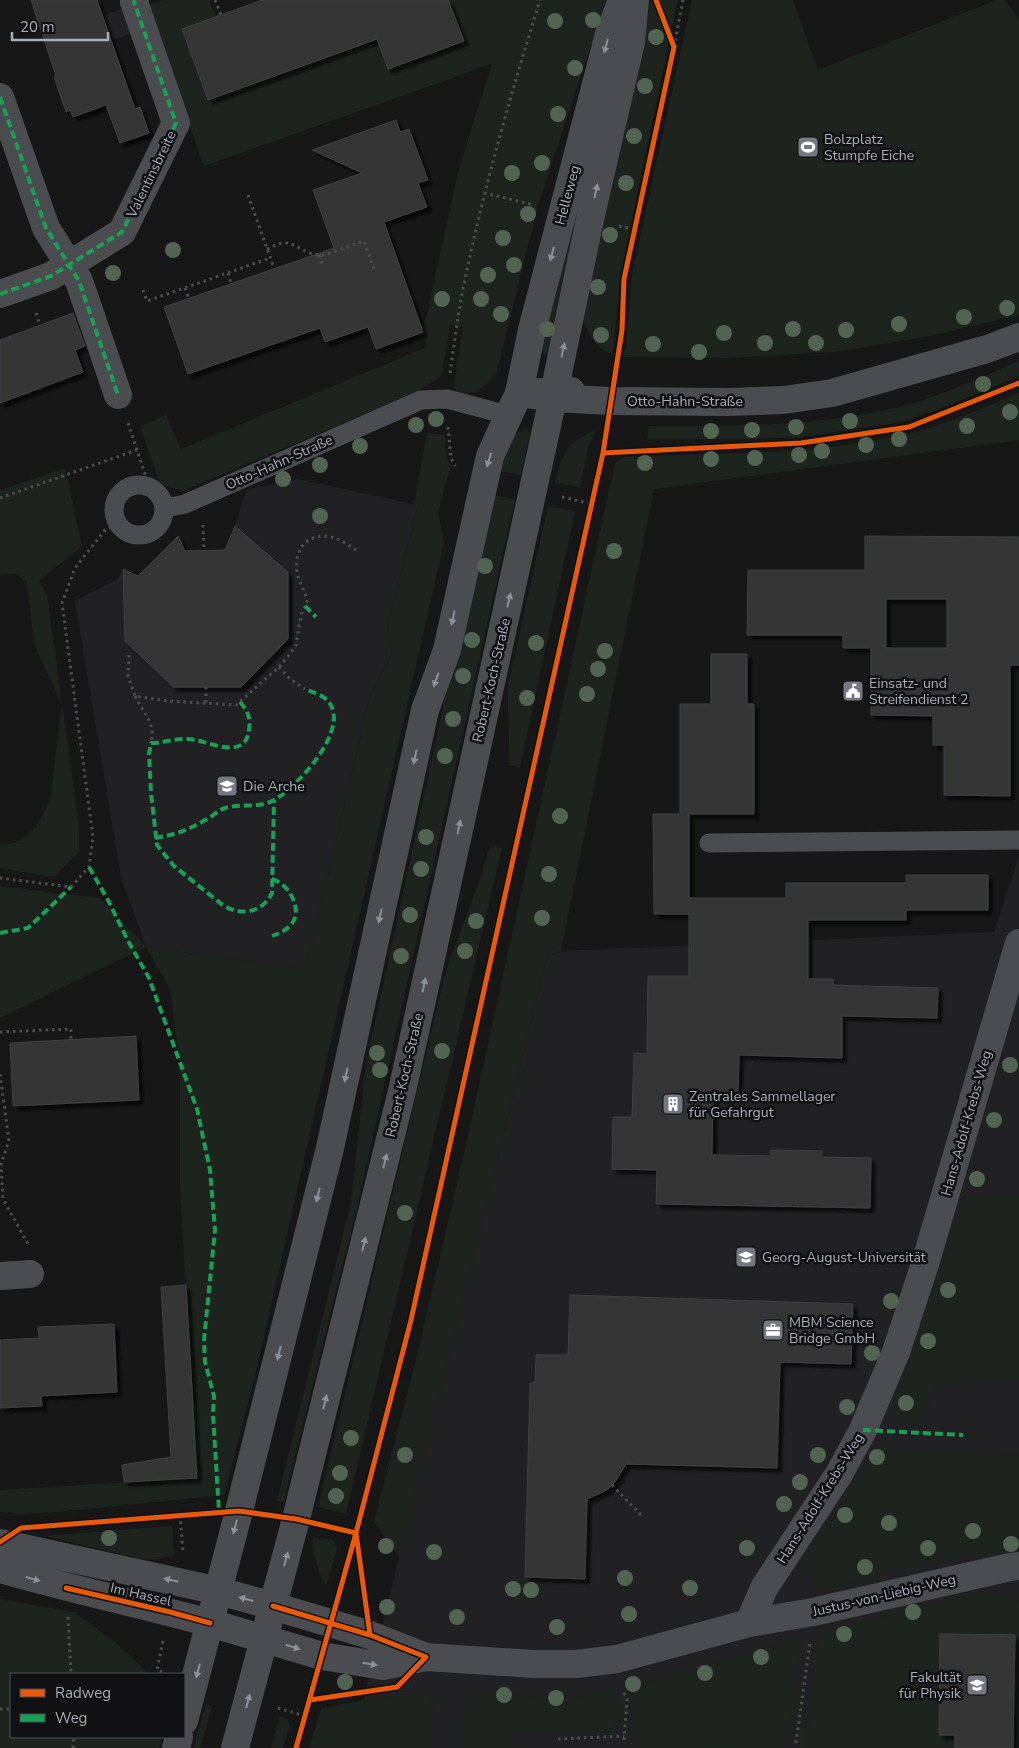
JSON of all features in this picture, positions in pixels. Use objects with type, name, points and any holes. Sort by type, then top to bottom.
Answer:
[{"type":"street","name":"Valentinsbreite","points":[[0,294],[51,276],[122,232],[176,123],[134,2],[135,0]]},
{"type":"street","name":"Helleweg","points":[[513,404],[609,34],[622,0]]},
{"type":"street","name":"Helleweg","points":[[553,395],[590,219],[631,42],[635,0]]},
{"type":"street","points":[[0,97],[46,228],[79,281],[118,395]]},
{"type":"street","name":"Otto-Hahn-Straße","points":[[513,404],[553,395],[612,389],[762,389],[908,372],[1019,337]]},
{"type":"street","name":"Robert-Koch-Straße","points":[[235,1748],[301,1500],[403,1087],[472,763],[534,490],[553,395]]},
{"type":"street","points":[[185,1717],[330,1148],[425,710],[446,650],[483,480],[490,456],[513,404]]},
{"type":"street","name":"Hans-Adolf-Krebs-Weg","points":[[749,1624],[764,1588],[839,1474],[863,1430],[896,1352],[925,1264],[1019,943]]},
{"type":"street","points":[[0,1276],[30,1274]]},
{"type":"street","name":"Im Hassel","points":[[0,1543],[218,1591],[273,1606]]},
{"type":"street","name":"Justus-von-Liebig-Weg","points":[[749,1624],[813,1612],[1019,1566]]},
{"type":"street","name":"Im Hassel","points":[[0,1569],[66,1588],[161,1610],[210,1624]]},
{"type":"street","points":[[273,1606],[370,1635],[426,1657]]},
{"type":"street","points":[[210,1624],[265,1638],[322,1656],[383,1666],[426,1657],[534,1664],[576,1664],[617,1659],[749,1624]]},
{"type":"lane","name":"Otto-Hahn-Straße","points":[[165,508],[185,504],[421,400],[446,399],[513,404]]},
{"type":"lane","points":[[140,484],[149,486],[157,491],[165,508],[164,517],[159,525],[152,532],[144,535],[126,531],[119,524],[115,516],[114,507],[117,498],[123,491],[131,486],[140,484]]},
{"type":"lane","points":[[709,842],[1019,840]]},
{"type":"path","points":[[216,0],[221,15]]},
{"type":"path","points":[[483,480],[455,466],[450,458],[446,399],[462,296],[484,193],[512,88],[540,0]]},
{"type":"path","points":[[672,57],[684,0]]},
{"type":"path","points":[[670,39],[674,47]]},
{"type":"path","points":[[248,195],[274,268]]},
{"type":"path","points":[[633,238],[637,220]]},
{"type":"path","points":[[267,249],[281,243],[287,243],[293,244],[312,255],[325,255],[364,241],[374,269]]},
{"type":"path","points":[[319,255],[323,266]]},
{"type":"path","points":[[143,290],[147,301],[270,258]]},
{"type":"path","points":[[228,273],[231,284]]},
{"type":"path","points":[[185,288],[189,299]]},
{"type":"path","points":[[118,395],[149,486]]},
{"type":"path","points":[[0,498],[137,450]]},
{"type":"path","points":[[534,490],[592,504]]},
{"type":"path","points":[[590,513],[594,495]]},
{"type":"path","points":[[0,878],[72,887],[89,867],[92,837],[62,603],[75,568],[105,530],[119,524]]},
{"type":"path","points":[[135,696],[168,702],[236,705],[279,667],[296,645],[301,615],[307,601],[297,574],[296,563],[299,550],[305,542],[312,537],[332,537],[356,550]]},
{"type":"path","points":[[129,655],[128,676],[135,696],[152,725],[153,735],[151,743]]},
{"type":"path","points":[[279,667],[290,679],[305,689]]},
{"type":"path","points":[[206,687],[206,704]]},
{"type":"path","points":[[0,1032],[71,1029],[72,1040]]},
{"type":"path","points":[[0,1074],[9,1141],[1,1163],[1,1200],[28,1244]]},
{"type":"path","points":[[612,1485],[641,1515]]},
{"type":"path","points":[[170,1516],[190,1514]]},
{"type":"path","points":[[66,1588],[71,1673]]},
{"type":"path","points":[[796,1742],[810,1642]]},
{"type":"path","points":[[558,1739],[624,1738],[627,1706]]},
{"type":"path","points":[[303,1724],[308,1708]]},
{"type":"shaded area","points":[[162,0],[209,0],[216,17],[182,30],[208,100],[346,50],[369,18],[388,68],[463,41],[448,0],[606,0],[538,205],[496,375],[488,383],[480,389],[466,394],[460,394],[454,389],[463,327],[450,325],[442,375],[419,391],[183,491],[160,484],[140,426],[166,415],[181,449],[427,347],[423,332],[459,168],[492,64],[204,166],[146,6]]},
{"type":"shaded area","points":[[651,0],[678,0],[620,276],[613,354],[602,349],[590,336],[582,319]]},
{"type":"shaded area","points":[[692,0],[793,0],[818,70],[997,0],[1005,0],[1019,19],[1019,315],[929,336],[835,352],[726,358],[623,357],[626,346],[632,275]]},
{"type":"shaded area","points":[[124,8],[133,33],[85,50],[76,25]]},
{"type":"shaded area","points":[[615,38],[548,356],[543,355],[541,342]]},
{"type":"shaded area","points":[[1019,361],[1019,376],[947,406],[901,422],[801,437],[647,439],[649,426],[794,423],[880,411],[934,396]]},
{"type":"shaded area","points":[[1019,393],[1019,440],[654,489],[561,951],[547,956],[400,1557],[374,1522],[417,1355],[466,1145],[615,463],[625,457],[794,450],[861,443],[926,429]]},
{"type":"shaded area","points":[[525,428],[530,434],[521,475],[494,470],[507,440]]},
{"type":"shaded area","points":[[595,431],[589,445],[580,487],[555,483],[567,450],[578,439]]},
{"type":"shaded area","points":[[427,433],[445,435],[446,457],[451,466],[438,512],[444,542],[255,1376],[224,1495],[56,1512],[20,1514],[0,1512],[0,1490],[197,1478],[180,1188],[180,1065],[170,989],[146,947],[306,969],[370,696],[392,654],[387,627],[418,506],[414,504]]},
{"type":"shaded area","points":[[65,468],[82,546],[39,581],[47,595],[79,826],[79,852],[53,877],[0,868],[0,845],[22,840],[36,827],[50,801],[62,704],[35,647],[27,582],[16,574],[0,575],[0,490]]},
{"type":"shaded area","name":"Die Arche","points":[[298,479],[418,505],[387,627],[392,654],[370,696],[306,970],[146,947],[121,877],[75,601],[117,580],[123,569],[138,576],[178,536],[185,551],[225,550],[247,490]]},
{"type":"shaded area","points":[[489,494],[515,499],[358,1203],[283,1503],[277,1501],[351,1202],[366,1064]]},
{"type":"shaded area","points":[[548,506],[575,511],[520,767],[508,765],[508,685]]},
{"type":"shaded area","points":[[490,846],[502,848],[346,1514],[318,1507],[444,978]]},
{"type":"shaded area","name":"Georg-August-Universität","points":[[1019,855],[1019,1748],[352,1748],[547,956],[561,951],[994,932]]},
{"type":"shaded area","points":[[0,886],[100,898],[146,947],[0,1018]]},
{"type":"shaded area","points":[[965,1195],[1019,1195],[1019,1379],[937,1382],[920,1428],[892,1409]]},
{"type":"shaded area","points":[[879,1449],[1019,1456],[1019,1551],[991,1553],[894,1570],[836,1589],[826,1590],[816,1586],[806,1572],[806,1560],[871,1454]]},
{"type":"shaded area","points":[[172,1526],[174,1556],[157,1559],[141,1559],[45,1536]]},
{"type":"shaded area","points":[[313,1537],[333,1540],[337,1548],[326,1586],[316,1562],[313,1550]]},
{"type":"shaded area","points":[[990,1593],[1019,1602],[1019,1748],[995,1748],[940,1634],[939,1735],[955,1735],[955,1748],[806,1748],[818,1635],[965,1594]]},
{"type":"shaded area","points":[[0,1599],[74,1612],[117,1644],[148,1673],[10,1673],[10,1738],[163,1738],[159,1748],[0,1748]]},
{"type":"shaded area","points":[[802,1638],[787,1748],[633,1746],[635,1686]]},
{"type":"shaded area","points":[[618,1686],[615,1732],[509,1731],[514,1748],[461,1748],[461,1719],[470,1700],[476,1693],[576,1699]]},
{"type":"shaded area","points":[[420,1692],[430,1697],[436,1716],[436,1748],[309,1748],[321,1709],[363,1700]]},
{"type":"shaded area","points":[[206,1704],[212,1706],[200,1748],[193,1748]]},
{"type":"shaded area","points":[[280,1717],[287,1719],[290,1725],[283,1748],[271,1748]]},
{"type":"building","points":[[31,0],[97,0],[135,109],[140,107],[149,133],[120,143],[106,105],[73,117],[70,110],[66,112]]},
{"type":"building","points":[[262,0],[448,0],[464,41],[388,69],[377,39],[208,100],[182,29]]},
{"type":"building","points":[[396,120],[400,132],[409,129],[428,180],[418,183],[427,207],[384,222],[423,332],[376,349],[368,327],[325,342],[320,328],[188,374],[164,307],[334,248],[313,190],[362,173],[312,150]]},
{"type":"building","points":[[73,313],[85,346],[75,350],[83,372],[0,403],[0,340]]},
{"type":"building","points":[[235,526],[288,572],[288,639],[241,687],[173,687],[125,641],[123,569],[138,576],[178,536],[185,551],[225,550]]},
{"type":"building","points":[[865,536],[1019,537],[1019,665],[1010,665],[1010,796],[944,795],[944,745],[933,745],[933,716],[871,715],[871,648],[843,648],[843,635],[747,635],[748,570],[865,570]],"holes":[[[886,599],[947,599],[947,648],[886,648]]]},
{"type":"building","points":[[711,654],[747,654],[747,704],[754,704],[754,814],[689,814],[689,898],[786,898],[786,883],[906,883],[906,875],[988,875],[988,910],[906,910],[906,920],[808,920],[808,979],[833,979],[833,985],[938,988],[937,1018],[842,1016],[842,1058],[739,1055],[738,1092],[713,1091],[712,1155],[771,1156],[771,1150],[822,1151],[822,1157],[871,1158],[870,1208],[656,1204],[657,1170],[612,1169],[613,1117],[632,1117],[634,1053],[647,1054],[648,976],[689,976],[689,914],[654,914],[653,814],[680,814],[680,704],[711,704]]},
{"type":"building","points":[[136,1036],[139,1100],[13,1106],[10,1043]]},
{"type":"building","points":[[186,1285],[197,1478],[124,1482],[122,1465],[171,1457],[161,1287]]},
{"type":"building","points":[[570,1295],[853,1304],[851,1364],[780,1362],[777,1468],[626,1464],[615,1482],[607,1490],[587,1499],[585,1579],[525,1577],[530,1383],[535,1383],[536,1355],[568,1355]]},
{"type":"building","points":[[114,1324],[117,1392],[41,1396],[42,1406],[0,1408],[0,1340],[39,1338],[38,1327]]},
{"type":"building","name":"Fakultät für Physik","points":[[940,1634],[1015,1635],[1013,1748],[955,1748],[955,1735],[939,1735]]},
{"type":"marked path","points":[[0,294],[51,276],[122,232],[176,123],[134,2],[135,0]]},
{"type":"marked path","points":[[0,97],[46,228],[79,281],[118,395]]},
{"type":"marked path","points":[[305,606],[316,617]]},
{"type":"marked path","points":[[155,838],[175,834],[199,824],[225,808],[268,803],[295,783],[318,756],[333,727],[333,713],[328,701],[320,695],[305,689]]},
{"type":"marked path","points":[[240,702],[247,712],[250,722],[246,740],[240,746],[232,748],[223,747],[186,739],[151,743],[149,754],[151,793],[157,845],[174,866],[224,906],[244,912],[257,909],[268,900],[272,893],[274,800]]},
{"type":"marked path","points":[[89,867],[149,978],[197,1109],[210,1170],[215,1230],[204,1340],[205,1362],[214,1396],[213,1414],[219,1512]]},
{"type":"marked path","points":[[272,879],[283,885],[291,895],[296,908],[296,914],[290,926],[272,936]]},
{"type":"marked path","points":[[0,933],[28,928],[71,887]]},
{"type":"marked path","points":[[863,1430],[963,1435]]},
{"type":"cycle path","points":[[296,1748],[356,1533],[411,1320],[603,453],[622,330],[624,279],[674,47],[656,0]]},
{"type":"cycle path","points":[[603,453],[801,443],[909,427],[1019,383]]},
{"type":"cycle path","points":[[0,1542],[21,1528],[239,1511],[296,1519],[356,1533],[370,1635]]},
{"type":"cycle path","points":[[66,1588],[210,1623]]},
{"type":"cycle path","points":[[273,1606],[370,1635],[426,1657],[397,1687],[310,1700]]},
{"type":"place","name":"Bolzplatz Stumpfe Eiche","points":[[808,147]]},
{"type":"place","name":"Einsatz- und Streifendienst 2","points":[[853,691]]},
{"type":"place","name":"Die Arche","points":[[227,786]]},
{"type":"place","name":"Zentrales Sammellager für Gefahrgut","points":[[673,1104]]},
{"type":"place","name":"Georg-August-Universität","points":[[746,1257]]},
{"type":"place","name":"MBM Science Bridge GmbH","points":[[773,1330]]},
{"type":"place","name":"Fakultät für Physik","points":[[977,1685]]}]
